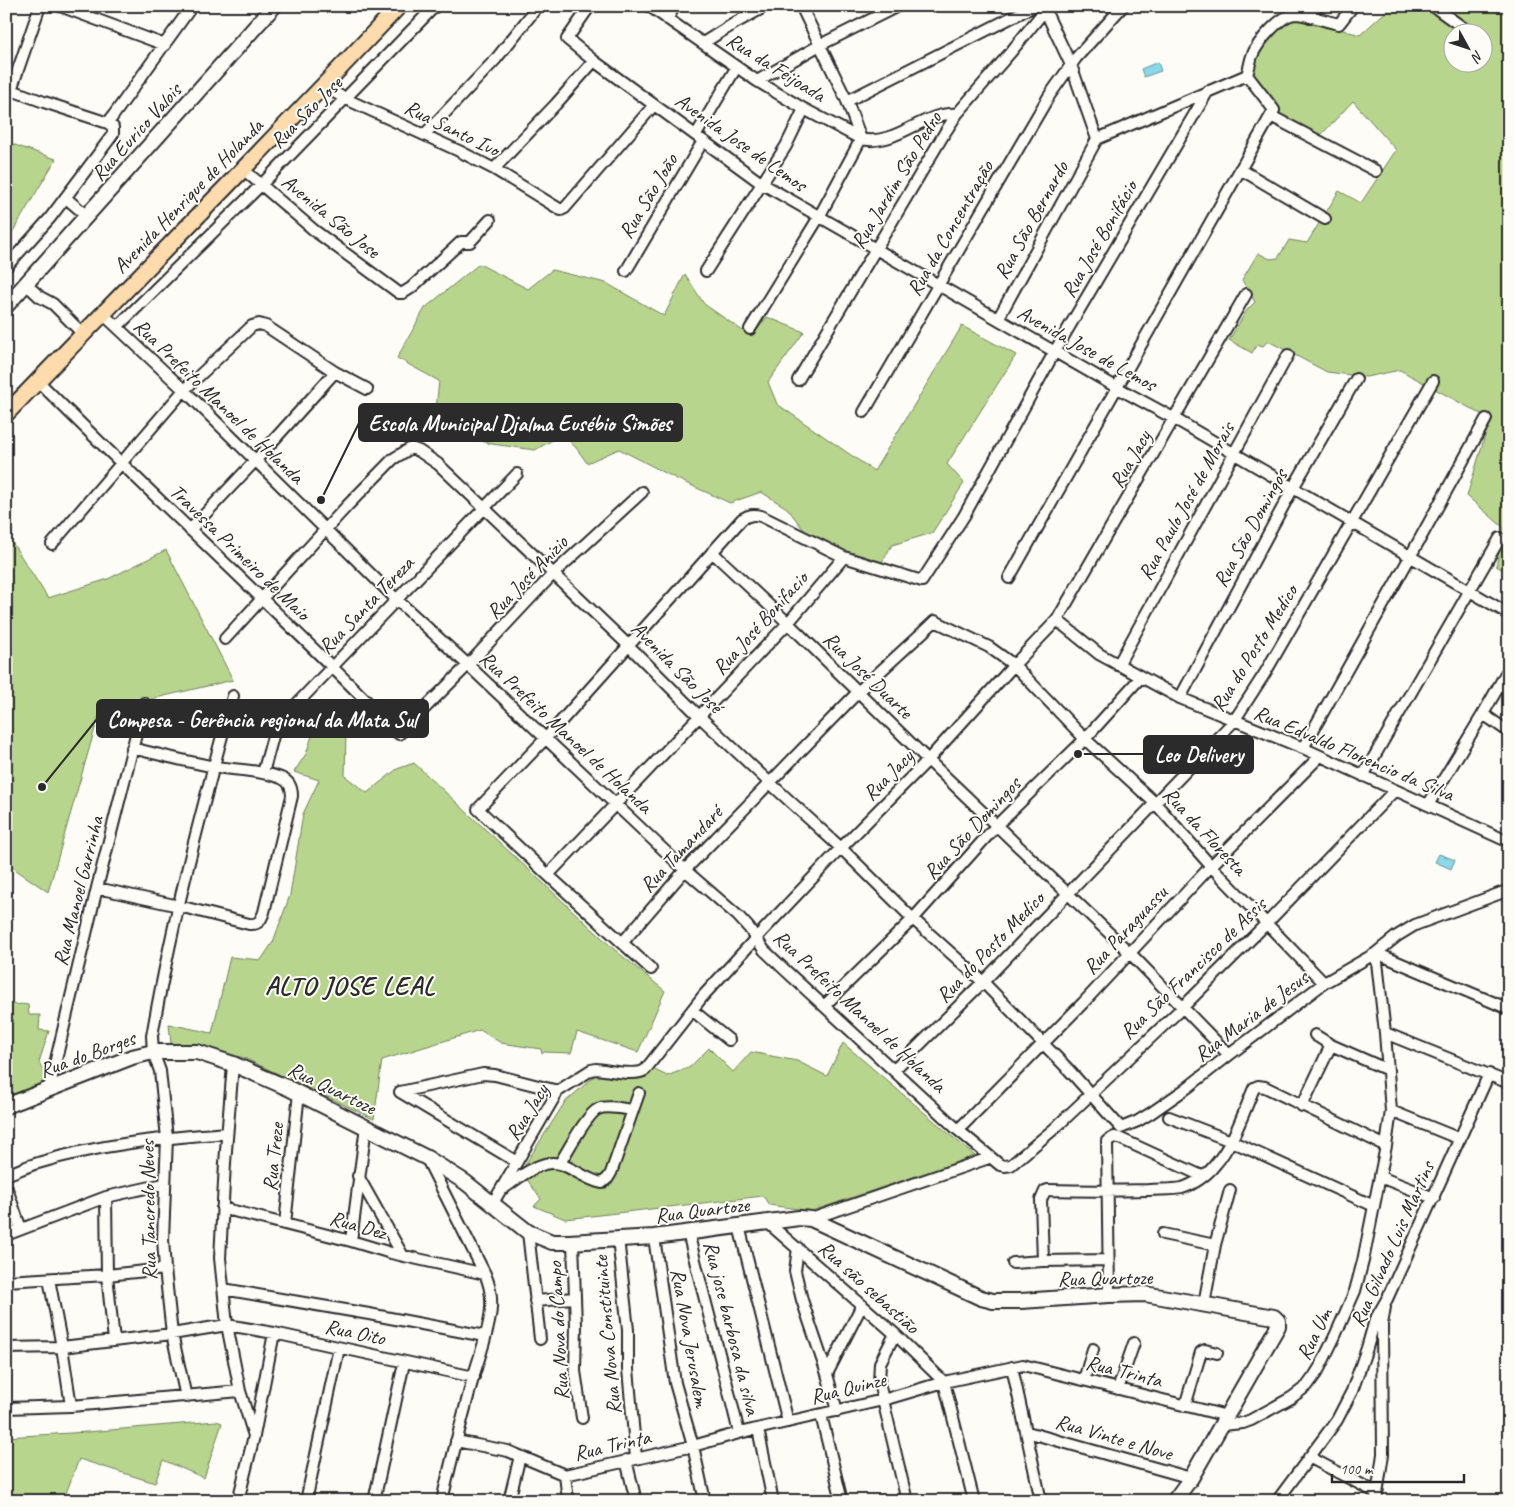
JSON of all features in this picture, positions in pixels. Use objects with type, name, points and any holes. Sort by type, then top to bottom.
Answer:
[{"type":"main road","name":"Avenida Henrique de Holanda","points":[[6,414],[102,313],[244,170],[399,6]]},
{"type":"street","points":[[6,267],[66,198],[113,134],[113,127],[108,123],[9,89],[40,6]]},
{"type":"street","points":[[60,6],[165,45]]},
{"type":"street","points":[[108,123],[192,6]]},
{"type":"street","name":"Rua Eurico Valois","points":[[6,306],[274,6]]},
{"type":"street","name":"Rua São Jose","points":[[116,327],[262,184],[435,6]]},
{"type":"street","points":[[425,134],[496,58],[538,6]]},
{"type":"street","name":"Avenida Jose de Lemos","points":[[590,6],[567,39],[594,61],[761,183],[998,320],[1175,419],[1509,614]]},
{"type":"street","name":"Rua da Feijoada","points":[[649,6],[736,68],[804,109],[861,139]]},
{"type":"street","points":[[667,19],[675,6]]},
{"type":"street","points":[[703,43],[766,6]]},
{"type":"street","points":[[750,329],[819,217],[861,139],[846,101],[801,6]]},
{"type":"street","points":[[757,80],[820,45],[898,6]]},
{"type":"street","points":[[846,101],[1034,6]]},
{"type":"street","name":"Rua da Concentração","points":[[864,412],[1037,115],[1070,65],[1123,6]]},
{"type":"street","points":[[1310,17],[1318,6]]},
{"type":"street","points":[[1353,6],[1338,24],[1295,14],[1284,19],[1256,46],[1247,75],[1272,113],[1376,171]]},
{"type":"street","points":[[1433,6],[1455,22]]},
{"type":"street","points":[[1044,8],[1070,65],[1097,139],[1247,75]]},
{"type":"street","name":"Rua Jardim São Pedro","points":[[798,380],[957,114],[1010,53],[1044,8]]},
{"type":"street","points":[[494,169],[594,61]]},
{"type":"street","name":"Rua São João","points":[[626,271],[736,68]]},
{"type":"street","name":"Rua Santo Ivo","points":[[323,86],[494,169],[560,210],[565,208],[654,105]]},
{"type":"street","name":"Rua José Bonifácio","points":[[844,557],[922,581],[964,516],[1054,351],[1208,91]]},
{"type":"street","points":[[706,271],[786,146],[804,109]]},
{"type":"street","points":[[1009,578],[1272,113]]},
{"type":"street","points":[[861,139],[871,141],[885,139],[942,115],[957,114]]},
{"type":"street","name":"Rua São Bernardo","points":[[998,320],[1097,139]]},
{"type":"street","name":"Avenida São Jose","points":[[244,170],[315,231],[399,293],[403,293],[411,288],[461,242],[470,242],[490,220]]},
{"type":"street","points":[[1240,170],[1325,219]]},
{"type":"street","points":[[66,198],[87,216]]},
{"type":"street","points":[[27,284],[40,297],[53,304],[83,334]]},
{"type":"street","name":"Rua Jacy","points":[[493,1203],[558,1091],[585,1072],[596,1068],[633,1074],[645,1070],[692,1010],[756,938],[928,760],[1057,620],[1246,294]]},
{"type":"street","name":"Rua Prefeito Manoel de Holanda","points":[[102,313],[184,390],[397,600],[685,870],[738,916],[772,958],[989,1158],[1000,1165],[1011,1165]]},
{"type":"street","points":[[52,544],[184,390],[252,326],[259,324],[266,326],[335,372],[367,389]]},
{"type":"street","name":"Rua Paulo José de Morais","points":[[1118,665],[1288,355]]},
{"type":"street","points":[[190,530],[335,372]]},
{"type":"street","name":"Rua São Domingos","points":[[1180,698],[1293,488],[1356,379]]},
{"type":"street","points":[[38,381],[121,464]]},
{"type":"street","name":"Rua do Posto Medico","points":[[894,1070],[983,982],[1234,721],[1265,673],[1433,382]]},
{"type":"street","points":[[1303,748],[1486,419]]},
{"type":"street","name":"Avenida São José","points":[[325,530],[393,459],[411,448],[419,451],[438,464],[913,919]]},
{"type":"street","name":"Travessa Primeiro de Maio","points":[[121,464],[333,666],[399,734]]},
{"type":"street","name":"Rua Santa Tereza","points":[[263,774],[275,729],[287,714],[517,474]]},
{"type":"street","name":"Rua José Anizio","points":[[399,734],[468,665],[554,574],[642,492]]},
{"type":"street","points":[[651,969],[478,809],[546,738],[746,516],[753,514],[760,516],[844,557]]},
{"type":"street","points":[[225,639],[325,530]]},
{"type":"street","points":[[1363,776],[1500,538]]},
{"type":"street","name":"Rua José Duarte","points":[[712,552],[1130,953]]},
{"type":"street","name":"Rua José Bonifacio","points":[[548,875],[788,623],[844,557]]},
{"type":"street","name":"Rua Tamandaré","points":[[623,942],[685,870],[858,692],[935,620],[989,647],[1014,665]]},
{"type":"street","name":"Rua Edvaldo Florencio da Silva","points":[[1057,620],[1099,654],[1180,698],[1303,748],[1509,842]]},
{"type":"street","name":"Rua da Floresta","points":[[1014,665],[1085,739],[1156,804],[1211,866],[1324,983]]},
{"type":"street","points":[[1428,805],[1509,668]]},
{"type":"street","name":"Rua São Domingos","points":[[824,1006],[913,919],[997,825],[1085,739],[1141,677]]},
{"type":"street","points":[[153,1052],[152,1036],[179,906],[234,696]]},
{"type":"street","name":"Rua Manoel Garrinha","points":[[49,1088],[144,703]]},
{"type":"street","points":[[1483,714],[1509,732]]},
{"type":"street","points":[[97,888],[254,924],[261,920],[264,912],[292,796],[292,788],[288,783],[281,778],[214,767],[132,748]]},
{"type":"street","name":"Rua Paraguassu","points":[[958,1130],[1130,953],[1211,866],[1320,756]]},
{"type":"street","name":"Rua São Francisco de Assis","points":[[1011,1165],[1054,1129],[1183,1007],[1395,790]]},
{"type":"street","name":"Rua Maria de Jesus","points":[[1090,1095],[1121,1128],[1138,1121],[1187,1088],[1324,983],[1376,953],[1397,936],[1415,925],[1508,891]]},
{"type":"street","points":[[913,919],[983,982],[1068,1069],[1090,1095]]},
{"type":"street","points":[[1130,953],[1229,1055]]},
{"type":"street","points":[[1376,953],[1509,1010]]},
{"type":"street","name":"Rua Um","points":[[1225,1420],[1243,1423],[1265,1413],[1300,1392],[1315,1375],[1336,1336],[1355,1292],[1380,1177],[1391,1112],[1376,953]]},
{"type":"street","points":[[692,1010],[729,1040]]},
{"type":"street","points":[[1385,1033],[1509,1083]]},
{"type":"street","points":[[1314,1035],[1331,1045],[1388,1070]]},
{"type":"street","points":[[1302,1106],[1331,1045]]},
{"type":"street","name":"Rua do Borges","points":[[6,1106],[132,1057],[153,1052]]},
{"type":"street","name":"Rua Quartoze","points":[[153,1052],[198,1052],[233,1064],[300,1093],[448,1170],[528,1232],[552,1242],[654,1236],[799,1218],[811,1219],[980,1298],[988,1300],[1021,1301],[1145,1294],[1270,1315],[1278,1321],[1278,1326],[1225,1420]]},
{"type":"street","name":"Rua Tancredo Neves","points":[[153,1052],[160,1072],[167,1138],[163,1239],[165,1269],[172,1334],[186,1397]]},
{"type":"street","points":[[233,1064],[220,1244],[227,1325],[240,1391],[254,1436]]},
{"type":"street","name":"Rua Quartoze","points":[[517,1162],[400,1092],[483,1074],[558,1091]]},
{"type":"street","name":"Rua Gilvado Luis Martins","points":[[1277,1501],[1337,1420],[1352,1391],[1373,1326],[1434,1198],[1489,1074]]},
{"type":"street","points":[[1043,1261],[1041,1200],[1045,1191],[1182,1188],[1191,1184],[1216,1165],[1231,1142],[1254,1088],[1258,1086],[1265,1087],[1386,1146]]},
{"type":"street","name":"Rua Treze","points":[[285,1224],[300,1093]]},
{"type":"street","points":[[501,1190],[536,1168],[549,1163],[560,1163],[594,1181],[602,1182],[606,1180],[611,1173],[639,1093]]},
{"type":"street","points":[[560,1163],[586,1121],[597,1109],[604,1107],[633,1110]]},
{"type":"street","points":[[1391,1112],[1460,1139]]},
{"type":"street","points":[[1169,1117],[1231,1142],[1374,1206]]},
{"type":"street","points":[[350,1241],[366,1126]]},
{"type":"street","points":[[6,1175],[37,1163],[125,1143],[227,1132]]},
{"type":"street","points":[[1109,1295],[1107,1141],[1114,1137],[1202,1176]]},
{"type":"street","points":[[427,1158],[485,1274],[492,1296],[492,1309],[456,1441],[442,1501]]},
{"type":"street","points":[[811,1219],[989,1158]]},
{"type":"street","points":[[358,1176],[403,1256]]},
{"type":"street","points":[[1380,1177],[1434,1198]]},
{"type":"street","points":[[6,1235],[106,1196],[164,1184]]},
{"type":"street","points":[[6,1186],[21,1229]]},
{"type":"street","points":[[1204,1304],[1230,1190]]},
{"type":"street","points":[[106,1196],[106,1274],[114,1340]]},
{"type":"street","name":"Rua Dez","points":[[222,1208],[403,1256],[485,1274]]},
{"type":"street","name":"Rua são sebastião","points":[[767,1222],[895,1334],[944,1382]]},
{"type":"street","points":[[739,1226],[788,1422]]},
{"type":"street","points":[[528,1232],[540,1338]]},
{"type":"street","name":"Rua jose barbosa da silva","points":[[688,1232],[739,1433]]},
{"type":"street","points":[[1163,1234],[1216,1245]]},
{"type":"street","name":"Rua Nova Jerusalem","points":[[654,1236],[675,1383],[693,1446],[705,1501]]},
{"type":"street","name":"Rua Nova Constituinte","points":[[618,1238],[628,1330],[631,1459],[636,1501]]},
{"type":"street","name":"Rua Nova do Campo","points":[[573,1242],[576,1325],[575,1371],[582,1418]]},
{"type":"street","points":[[798,1248],[795,1271],[802,1300],[827,1374],[837,1411]]},
{"type":"street","points":[[1013,1263],[1108,1260]]},
{"type":"street","points":[[6,1281],[165,1269]]},
{"type":"street","points":[[49,1279],[72,1406]]},
{"type":"street","points":[[223,1289],[485,1336]]},
{"type":"street","points":[[535,1301],[574,1298]]},
{"type":"street","points":[[1309,1457],[1377,1497],[1383,1454],[1382,1324],[1387,1299]]},
{"type":"street","points":[[827,1374],[862,1305]]},
{"type":"street","points":[[6,1348],[62,1347],[172,1334],[227,1325]]},
{"type":"street","name":"Rua Oito","points":[[227,1325],[474,1376]]},
{"type":"street","points":[[238,1501],[254,1436],[274,1334]]},
{"type":"street","points":[[895,1334],[880,1363],[880,1388],[907,1501]]},
{"type":"street","points":[[1118,1389],[1134,1343]]},
{"type":"street","points":[[306,1501],[339,1348]]},
{"type":"street","points":[[1084,1380],[1093,1349]]},
{"type":"street","points":[[1185,1406],[1201,1352],[1205,1350],[1218,1353]]},
{"type":"street","points":[[374,1501],[404,1362]]},
{"type":"street","name":"Rua Trinta","points":[[1012,1367],[1022,1365],[1084,1380],[1185,1406],[1225,1420]]},
{"type":"street","points":[[1012,1367],[1041,1501]]},
{"type":"street","name":"Rua Quinze","points":[[693,1446],[739,1433],[883,1400],[944,1382],[1012,1367]]},
{"type":"street","points":[[944,1382],[974,1501]]},
{"type":"street","points":[[6,1408],[72,1406],[240,1391]]},
{"type":"street","points":[[820,1414],[842,1501]]},
{"type":"street","points":[[1174,1501],[1191,1478],[1225,1420]]},
{"type":"street","points":[[758,1429],[773,1501]]},
{"type":"street","name":"Rua Vinte e Nove","points":[[1027,1432],[1191,1478]]},
{"type":"street","name":"Rua Trinta","points":[[456,1441],[508,1451],[565,1475],[693,1446]]},
{"type":"street","points":[[509,1501],[520,1456]]},
{"type":"street","points":[[565,1475],[568,1501]]},
{"type":"green space","points":[[1392,6],[1509,6],[1509,573],[1496,566],[1504,528],[1467,496],[1490,419],[1400,370],[1366,377],[1327,372],[1268,341],[1263,346],[1257,344],[1252,353],[1229,340],[1247,310],[1255,302],[1242,280],[1258,253],[1270,259],[1278,258],[1289,240],[1307,243],[1339,191],[1361,203],[1396,150],[1353,101],[1321,135],[1291,122],[1280,114],[1252,73],[1262,47],[1280,26],[1301,18],[1360,35]]},
{"type":"green space","points":[[6,142],[56,159],[6,243]]},
{"type":"green space","points":[[479,264],[528,289],[552,270],[606,283],[664,316],[685,274],[704,304],[743,331],[755,332],[767,317],[804,332],[768,382],[777,404],[874,471],[962,326],[1016,355],[947,464],[964,483],[932,533],[892,545],[879,567],[810,538],[787,508],[761,492],[730,503],[677,479],[619,449],[587,463],[563,434],[535,450],[492,444],[434,428],[439,381],[397,358],[425,308]]},
{"type":"green space","points":[[6,533],[48,598],[108,579],[166,550],[233,680],[100,711],[48,892],[6,863]]},
{"type":"green space","points":[[338,713],[346,732],[345,776],[367,793],[397,769],[414,763],[615,950],[665,991],[638,1052],[577,1032],[571,1053],[544,1052],[542,1054],[541,1049],[501,1043],[480,1030],[382,1060],[374,1119],[244,1058],[195,1044],[171,1044],[169,1024],[212,1033],[230,957],[261,960],[273,942],[290,895],[303,814],[319,780],[294,772],[306,754],[315,727]]},
{"type":"green space","points":[[7,1003],[28,1005],[29,1015],[40,1015],[39,1030],[49,1031],[39,1062],[44,1072],[45,1084],[6,1099]]},
{"type":"green space","points":[[843,1043],[975,1156],[812,1211],[769,1205],[763,1196],[565,1219],[534,1206],[541,1199],[521,1171],[565,1102],[597,1074],[639,1079],[653,1069],[667,1076],[690,1067],[709,1048],[733,1072],[751,1052],[797,1061],[827,1076]]},
{"type":"green space","points":[[216,1421],[222,1423],[204,1478],[163,1460],[155,1483],[79,1459],[63,1501],[6,1501],[6,1437]]},
{"type":"water","points":[[1158,62],[1161,71],[1144,77],[1141,69]]},
{"type":"water","points":[[1439,854],[1455,860],[1451,869],[1435,862]]},
{"type":"place","name":"Escola Municipal Djalma Eusébio Simões","points":[[321,500]]},
{"type":"place","name":"Leo Delivery","points":[[1078,754]]},
{"type":"place","name":"Compesa - Gerência regional da Mata Sul","points":[[42,787]]},
{"type":"district","name":"ALTO JOSE LEAL","points":[[350,985]]}]
